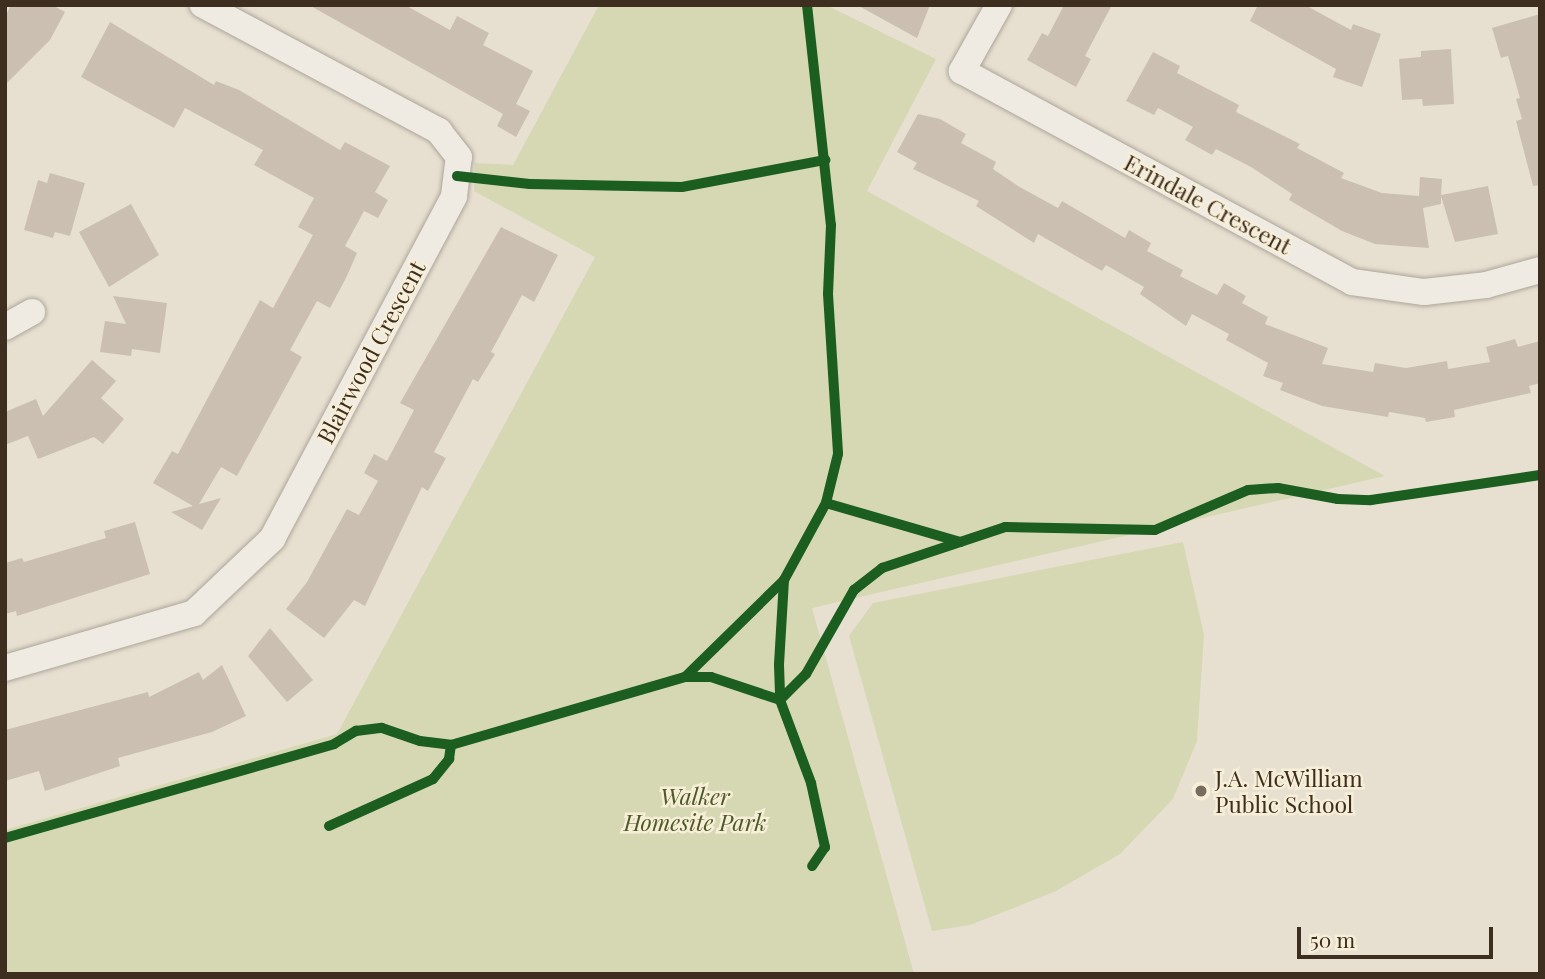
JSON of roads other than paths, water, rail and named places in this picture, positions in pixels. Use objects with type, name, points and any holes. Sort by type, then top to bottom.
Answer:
[{"type":"street","name":"Blairwood Crescent","points":[[5,668],[194,613],[272,539],[454,197],[459,157],[439,131],[203,5]]},
{"type":"street","name":"Erindale Crescent","points":[[999,5],[962,71],[1352,282],[1424,292],[1486,285],[1540,270]]},
{"type":"street","points":[[5,327],[32,312]]},
{"type":"place","name":"J.A. McWilliam Public School","points":[[1201,791]]},
{"type":"park label","name":"Walker Homesite Park","points":[[695,809]]}]
